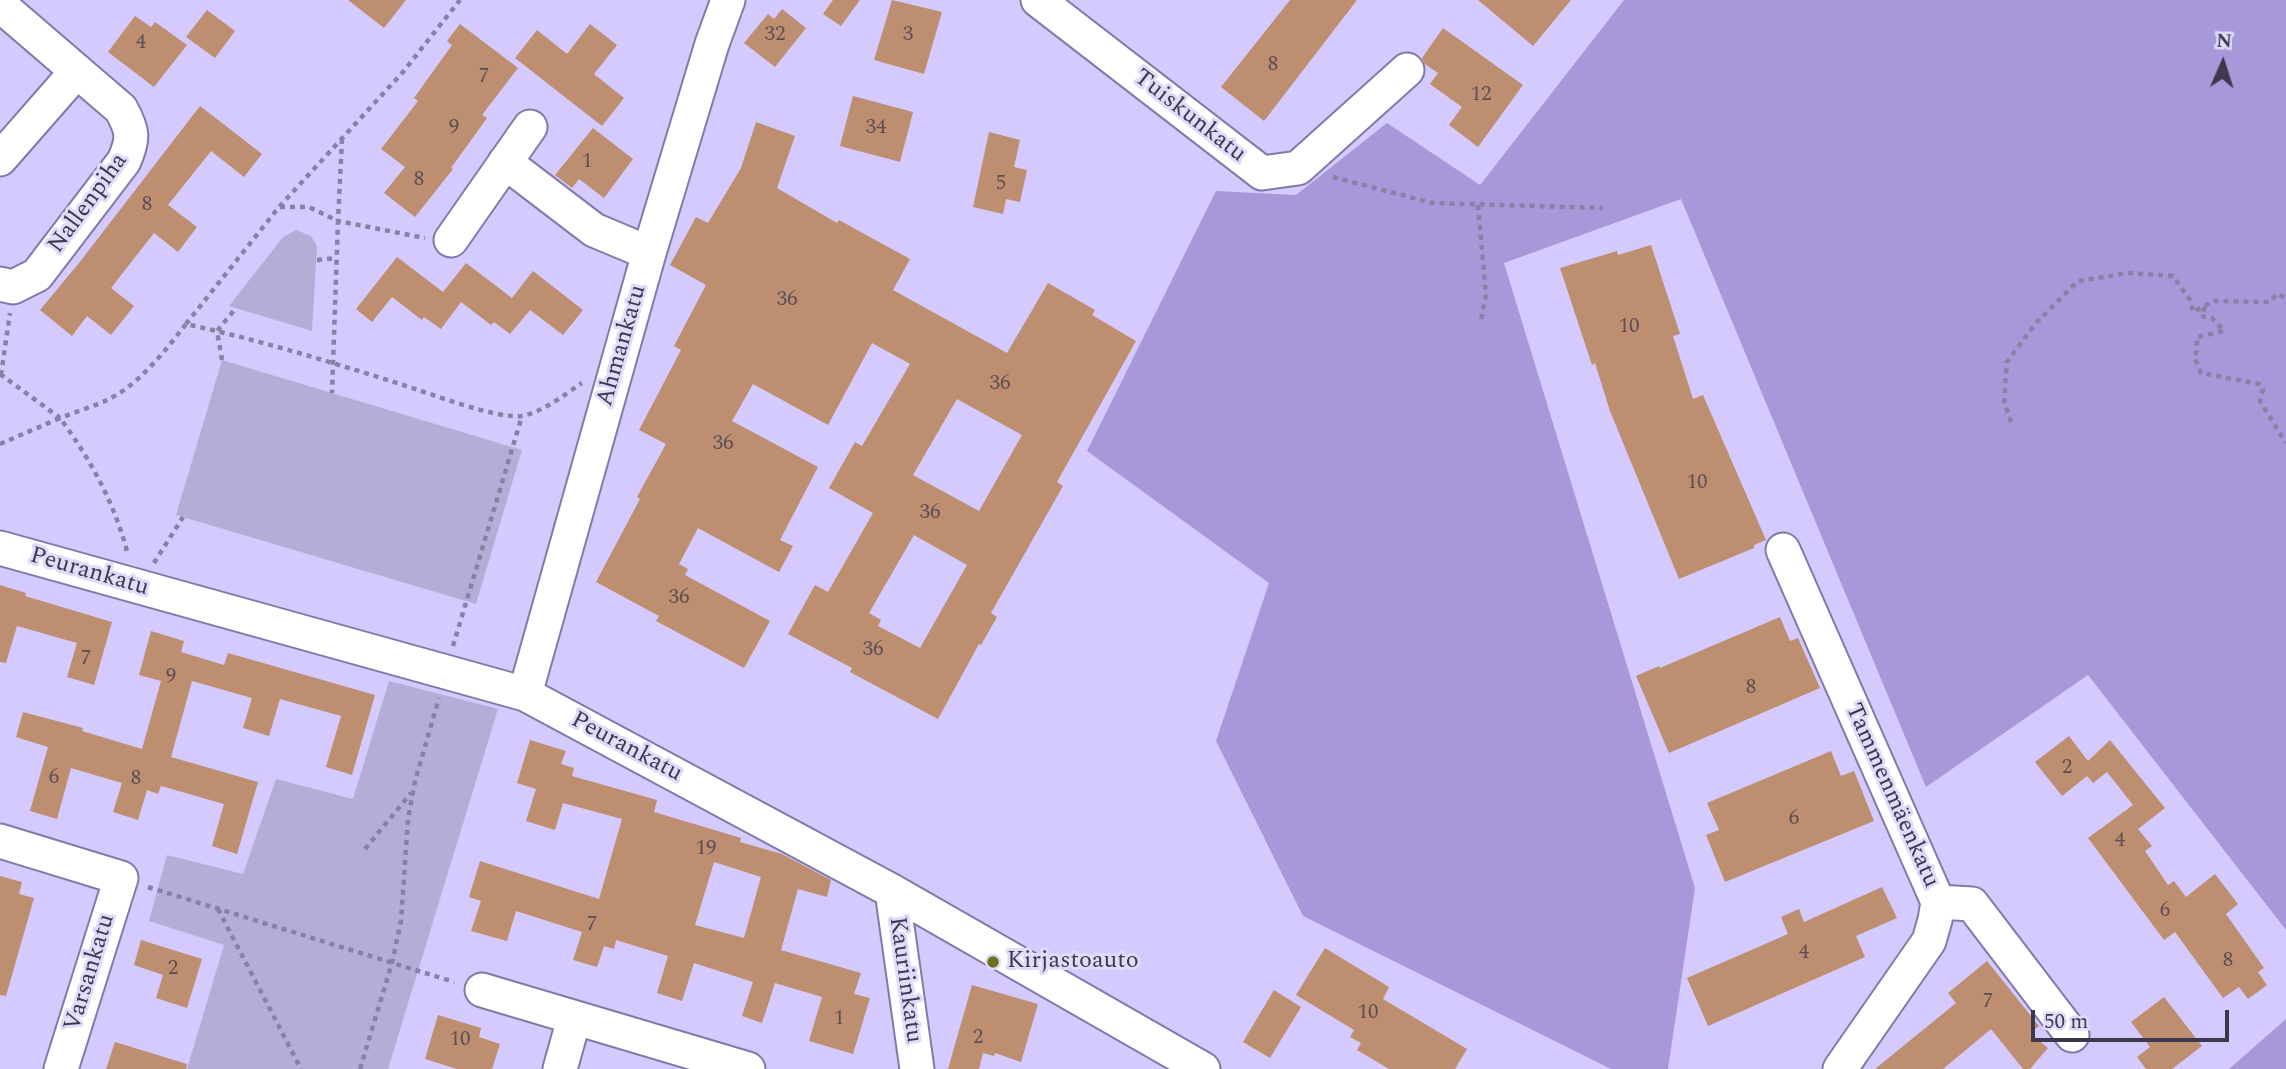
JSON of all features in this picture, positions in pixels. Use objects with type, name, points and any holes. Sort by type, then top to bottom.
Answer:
[{"type":"street","name":"Ahmankatu","points":[[525,694],[649,253],[712,44],[728,0]]},
{"type":"street","name":"Tuiskunkatu","points":[[1038,0],[1262,173],[1298,168]]},
{"type":"street","name":"Nallenpiha","points":[[0,5],[121,109],[130,125],[132,143],[124,161],[37,275],[6,285]]},
{"type":"street","points":[[1298,168],[1407,70]]},
{"type":"street","points":[[0,159],[77,71]]},
{"type":"street","points":[[451,240],[530,127]]},
{"type":"street","points":[[505,162],[594,230],[649,253]]},
{"type":"street","name":"Peurankatu","points":[[0,548],[525,694],[892,891],[1203,1069]]},
{"type":"street","name":"Tammenmäenkatu","points":[[1783,550],[1938,902],[1929,941],[1840,1069]]},
{"type":"street","points":[[0,841],[121,878]]},
{"type":"street","name":"Varsankatu","points":[[61,1069],[121,878]]},
{"type":"street","name":"Kauriinkatu","points":[[892,891],[917,1069]]},
{"type":"street","points":[[1938,902],[1972,904],[2072,1035]]},
{"type":"street","points":[[482,990],[748,1069]]},
{"type":"street","points":[[560,1069],[574,1019]]},
{"type":"path","points":[[0,444],[109,399],[127,388],[169,346],[279,208],[403,72],[460,0]]},
{"type":"path","points":[[332,393],[342,138]]},
{"type":"path","points":[[1298,168],[1432,204],[1602,208]]},
{"type":"path","points":[[1478,205],[1486,295],[1481,320]]},
{"type":"path","points":[[279,208],[309,207],[338,221],[414,237],[451,240]]},
{"type":"path","points":[[317,260],[337,258]]},
{"type":"path","points":[[2011,422],[2004,401],[2007,362],[2036,323],[2078,281],[2128,273],[2173,276],[2190,300],[2193,312],[2214,301],[2270,302],[2277,294],[2286,298]]},
{"type":"path","points":[[6,285],[0,374],[60,418],[84,451],[123,536],[136,586]]},
{"type":"path","points":[[2205,307],[2201,316],[2211,318],[2224,331],[2197,337],[2197,351],[2194,356],[2201,373],[2259,384],[2263,389],[2260,401],[2286,443]]},
{"type":"path","points":[[217,331],[236,309]]},
{"type":"path","points":[[186,324],[332,362],[463,404],[522,416],[537,410],[595,375],[616,372]]},
{"type":"path","points":[[217,331],[222,360]]},
{"type":"path","points":[[360,1069],[392,963],[401,921],[403,857],[412,790],[522,416]]},
{"type":"path","points":[[136,586],[183,517]]},
{"type":"path","points":[[365,849],[412,790]]},
{"type":"path","points":[[121,878],[482,990]]},
{"type":"path","points":[[218,909],[301,1069]]},
{"type":"shaded area","points":[[1624,0],[2286,0],[2286,930],[2088,675],[1926,787],[1681,199],[1504,263],[1695,888],[1668,1069],[1611,1069],[1303,916],[1216,741],[1269,583],[1087,451],[1216,191],[1296,195],[1387,123],[1480,185]]},
{"type":"shaded area","points":[[296,230],[311,236],[317,246],[312,331],[229,306],[283,237]]},
{"type":"shaded area","points":[[222,360],[522,450],[476,604],[176,515]]},
{"type":"shaded area","points":[[389,681],[498,709],[388,1069],[187,1069],[224,945],[149,921],[167,855],[243,874],[276,779],[353,799]]},
{"type":"shaded area","points":[[2286,1019],[2286,1069],[2229,1069]]},
{"type":"building","points":[[348,0],[406,0],[384,28]]},
{"type":"building","points":[[833,0],[860,0],[841,26],[823,14]]},
{"type":"building","points":[[892,0],[942,12],[924,74],[874,60]]},
{"type":"building","points":[[1290,0],[1357,0],[1264,121],[1221,87]]},
{"type":"building","points":[[1478,0],[1571,0],[1533,46]]},
{"type":"building","points":[[782,9],[806,28],[775,67],[744,43],[768,14],[774,19]]},
{"type":"building","points":[[207,10],[235,31],[215,58],[186,37]]},
{"type":"building","points":[[135,16],[151,27],[155,22],[187,45],[154,87],[108,52]]},
{"type":"building","points":[[460,24],[518,68],[482,115],[487,118],[451,168],[453,169],[415,217],[384,193],[405,167],[381,149],[418,101],[414,98],[452,45],[447,41]]},
{"type":"building","points":[[590,24],[617,45],[594,74],[624,98],[602,126],[515,58],[537,30],[567,54]]},
{"type":"building","points":[[1443,28],[1523,85],[1478,147],[1449,125],[1462,107],[1430,84],[1438,73],[1425,64],[1422,58]]},
{"type":"building","points":[[853,96],[913,112],[900,162],[840,146]]},
{"type":"building","points":[[200,106],[262,154],[244,177],[211,151],[168,205],[197,227],[178,252],[154,233],[111,288],[134,306],[111,335],[87,316],[72,336],[40,310]]},
{"type":"building","points":[[756,122],[795,136],[777,188],[837,223],[839,220],[910,259],[893,290],[1007,353],[1048,283],[1095,310],[1092,315],[1136,341],[1057,482],[1063,486],[991,613],[997,617],[938,719],[850,672],[852,668],[788,634],[815,585],[828,592],[873,513],[829,488],[855,442],[862,446],[910,364],[872,343],[828,425],[753,384],[732,421],[818,467],[780,540],[793,546],[779,572],[698,528],[679,564],[688,569],[685,575],[770,621],[744,668],[656,621],[659,616],[596,582],[666,444],[639,430],[681,350],[674,346],[706,285],[670,265],[696,217],[708,223],[741,168]],"holes":[[[957,399],[1022,435],[979,511],[913,475]],[[914,535],[967,565],[920,648],[878,626],[881,620],[869,613]]]},
{"type":"building","points":[[593,128],[633,159],[604,198],[579,179],[572,188],[555,175]]},
{"type":"building","points":[[989,132],[1020,140],[1014,167],[1027,170],[1020,202],[1006,199],[1003,214],[973,207]]},
{"type":"building","points":[[1651,245],[1680,334],[1673,336],[1693,399],[1703,395],[1766,540],[1754,545],[1754,548],[1679,579],[1610,411],[1595,363],[1592,365],[1560,268],[1617,251],[1618,255]]},
{"type":"building","points":[[397,257],[443,292],[466,263],[512,298],[533,271],[583,310],[563,335],[530,310],[510,334],[494,322],[491,325],[461,302],[441,329],[424,317],[422,320],[392,297],[372,322],[356,309]]},
{"type":"building","points":[[0,585],[26,593],[25,596],[112,622],[94,685],[67,677],[77,643],[17,626],[6,663],[0,662]]},
{"type":"building","points":[[1780,617],[1790,641],[1798,638],[1820,688],[1669,753],[1636,676]]},
{"type":"building","points":[[151,631],[184,641],[181,652],[224,665],[228,653],[375,695],[352,775],[326,767],[341,716],[280,699],[269,736],[243,728],[252,698],[192,681],[171,757],[258,782],[237,854],[212,846],[224,804],[161,786],[158,794],[147,790],[138,820],[113,812],[122,783],[71,768],[57,819],[30,811],[48,747],[16,737],[23,712],[83,728],[82,731],[142,749],[161,681],[139,675]]},
{"type":"building","points":[[2069,736],[2088,761],[2110,740],[2165,808],[2138,829],[2152,846],[2145,851],[2168,885],[2174,881],[2186,897],[2215,874],[2238,904],[2226,914],[2264,968],[2258,972],[2267,985],[2248,999],[2239,987],[2223,998],[2175,932],[2164,940],[2088,838],[2133,805],[2107,772],[2093,783],[2087,776],[2062,796],[2035,762]]},
{"type":"building","points":[[530,740],[566,751],[561,764],[574,768],[572,776],[657,800],[654,812],[741,838],[740,842],[782,854],[831,880],[827,897],[798,889],[781,950],[861,973],[854,994],[870,998],[853,1054],[809,1041],[822,997],[775,983],[762,1023],[742,1016],[753,982],[694,963],[682,1001],[657,993],[668,956],[616,940],[614,949],[604,946],[597,967],[573,960],[582,932],[516,911],[507,941],[471,931],[481,901],[469,897],[480,861],[599,899],[622,819],[563,803],[555,830],[526,821],[536,789],[517,783]],"holes":[[[714,862],[761,877],[744,938],[695,925]]]},
{"type":"building","points":[[1831,751],[1841,776],[1854,771],[1874,821],[1725,882],[1706,835],[1719,830],[1707,803]]},
{"type":"building","points":[[0,876],[22,882],[19,894],[34,898],[6,996],[0,995]]},
{"type":"building","points":[[1882,887],[1897,918],[1856,936],[1865,957],[1708,1026],[1687,978],[1788,934],[1781,917],[1799,909],[1804,922]]},
{"type":"building","points":[[141,940],[202,959],[187,1008],[156,998],[163,975],[134,965]]},
{"type":"building","points":[[1325,948],[1389,987],[1383,999],[1467,1049],[1455,1069],[1389,1069],[1357,1050],[1361,1043],[1350,1037],[1354,1030],[1296,995]]},
{"type":"building","points":[[1987,961],[2039,1026],[2030,1033],[2048,1048],[2030,1069],[2023,1069],[1991,1029],[1943,1069],[1875,1069],[1956,1003],[1948,993]]},
{"type":"building","points":[[972,985],[1038,1004],[1021,1062],[995,1053],[994,1056],[983,1053],[979,1069],[948,1069]]},
{"type":"building","points":[[1274,990],[1301,1007],[1270,1058],[1243,1042]]},
{"type":"building","points":[[2164,997],[2202,1046],[2172,1069],[2146,1069],[2137,1057],[2150,1047],[2131,1022]]},
{"type":"building","points":[[438,1015],[481,1028],[479,1037],[500,1044],[492,1069],[457,1069],[425,1059]]},
{"type":"building","points":[[115,1042],[187,1064],[186,1069],[106,1069]]},
{"type":"place","name":"Kirjastoauto","points":[[993,962]]}]
